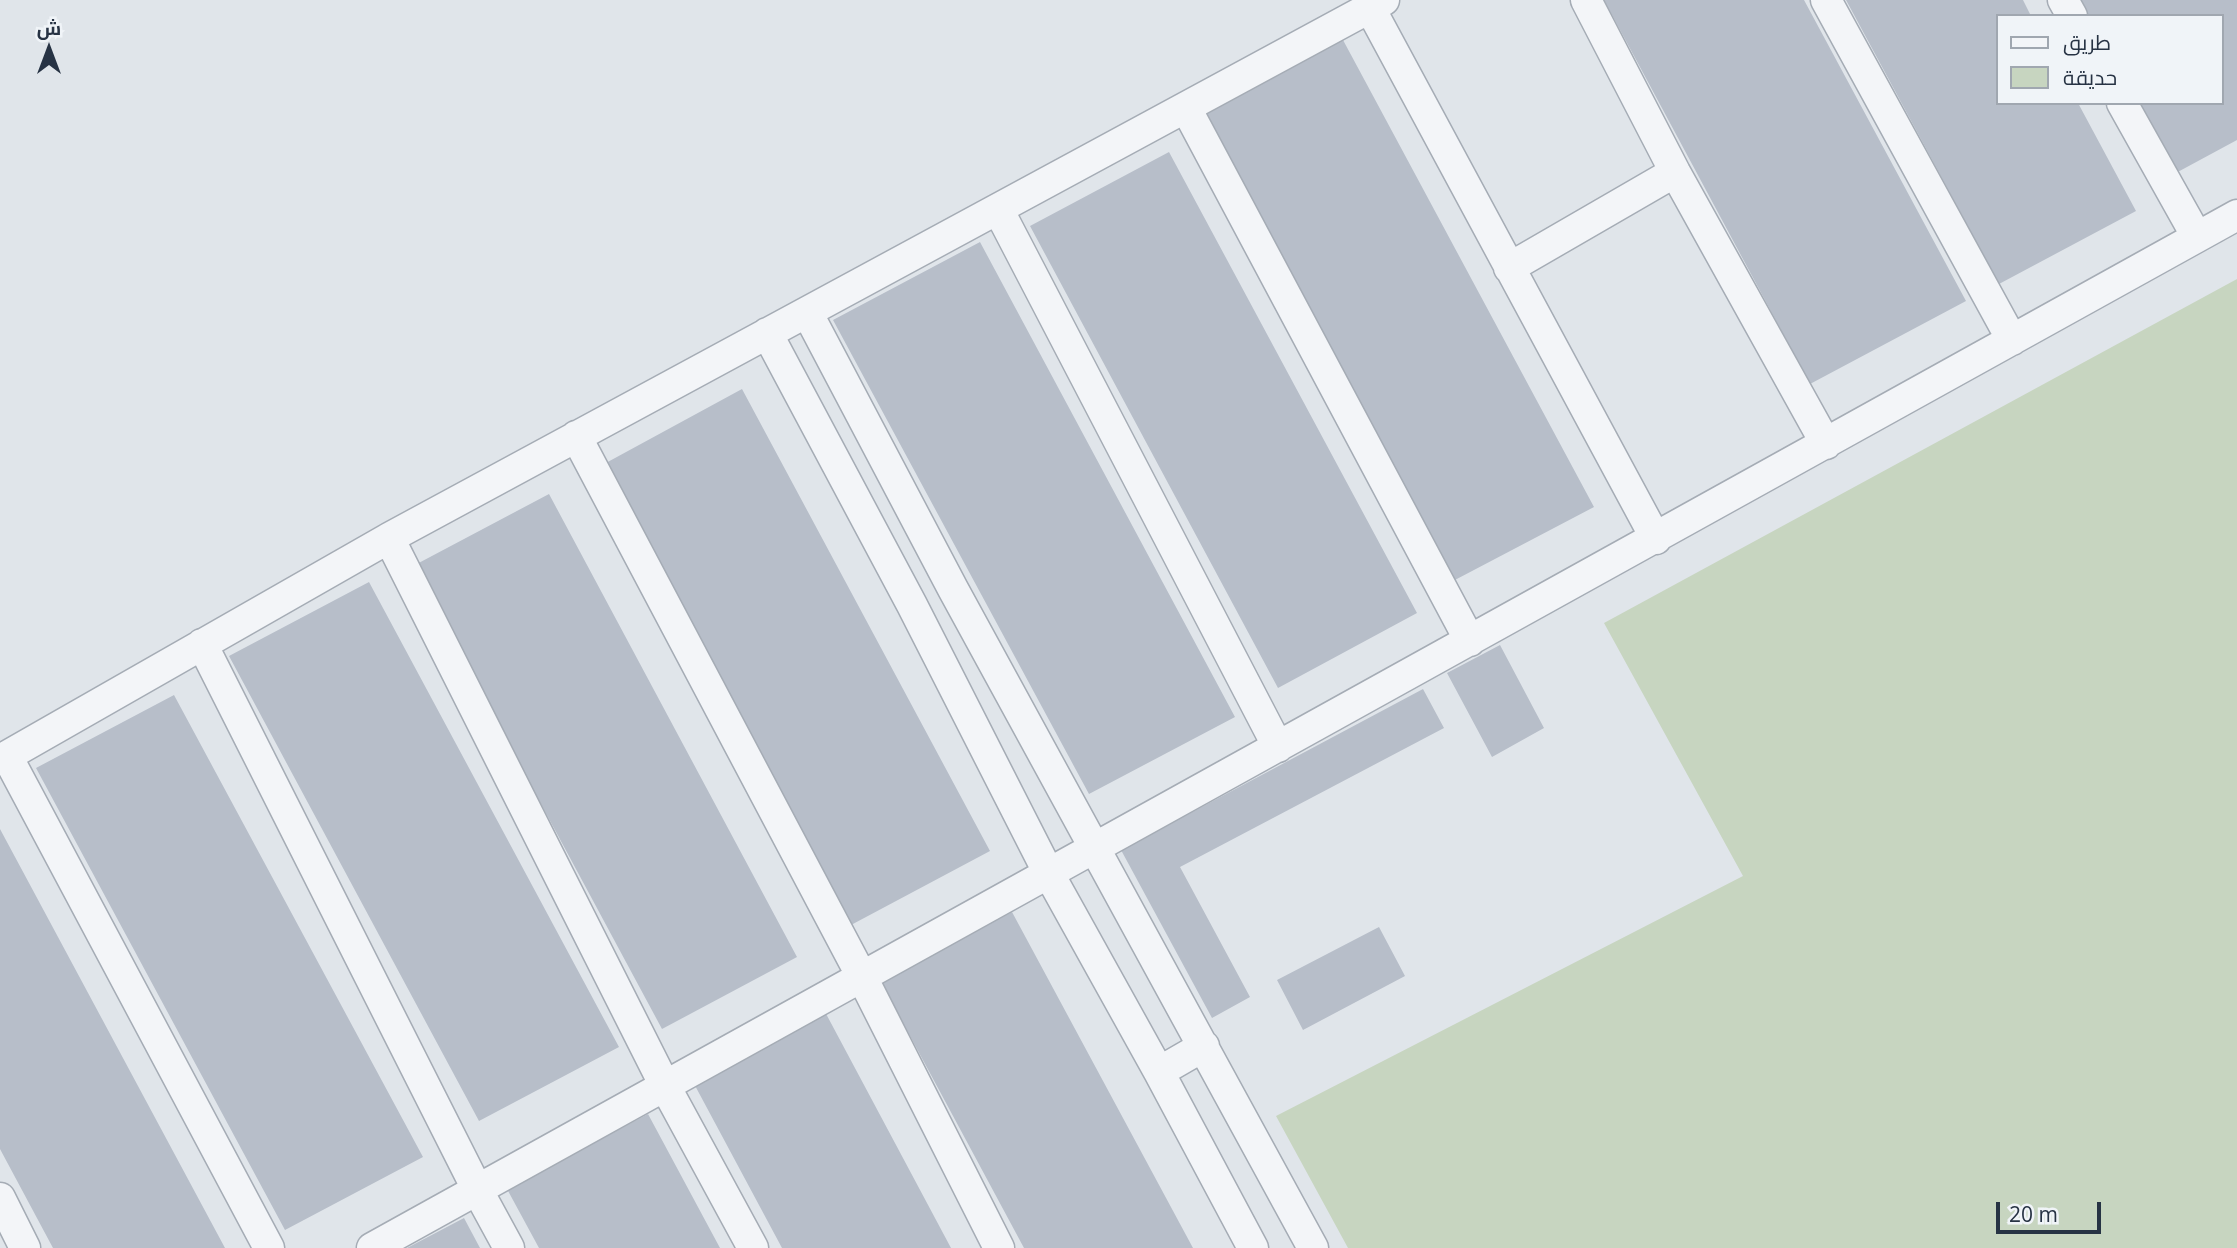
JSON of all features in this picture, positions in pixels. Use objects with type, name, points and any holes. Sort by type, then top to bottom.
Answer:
[{"type":"street","points":[[1586,0],[1675,172],[1826,444]]},
{"type":"street","points":[[1826,0],[2012,340]]},
{"type":"street","points":[[269,1248],[4,758],[388,538],[1377,4],[1509,268],[1656,538]]},
{"type":"street","points":[[2123,105],[2197,237]]},
{"type":"street","points":[[1186,108],[1470,641]]},
{"type":"street","points":[[1509,268],[1675,172]]},
{"type":"street","points":[[999,208],[1278,747]]},
{"type":"street","points":[[372,1248],[2237,215]]},
{"type":"street","points":[[807,312],[953,589],[1313,1248]]},
{"type":"street","points":[[767,333],[912,605],[1049,874],[1253,1248]]},
{"type":"street","points":[[576,436],[862,977],[999,1248]]},
{"type":"street","points":[[388,538],[665,1086],[753,1248]]},
{"type":"street","points":[[912,605],[953,589]]},
{"type":"street","points":[[202,644],[509,1248]]},
{"type":"street","points":[[1159,1072],[1203,1046]]},
{"type":"street","points":[[0,1198],[25,1248]]},
{"type":"green space","points":[[2237,279],[2237,1248],[1348,1248],[1276,1116],[1743,876],[1604,623]]},
{"type":"building","points":[[1604,0],[1804,0],[1966,301],[1810,384]]},
{"type":"building","points":[[1846,0],[2023,0],[2030,14],[1996,14],[1996,105],[2079,105],[2136,211],[1999,284]]},
{"type":"building","points":[[2080,0],[2237,0],[2237,140],[2174,174],[2137,105],[2223,105],[2223,14],[2088,14]]},
{"type":"building","points":[[1343,40],[1594,507],[1453,581],[1202,115]]},
{"type":"building","points":[[1169,152],[1417,613],[1278,688],[1030,226]]},
{"type":"building","points":[[980,242],[1235,717],[1089,794],[833,320]]},
{"type":"building","points":[[742,389],[990,851],[851,925],[604,464]]},
{"type":"building","points":[[549,494],[797,957],[662,1029],[413,566]]},
{"type":"building","points":[[369,582],[619,1047],[479,1121],[229,656]]},
{"type":"building","points":[[1500,645],[1544,728],[1492,757],[1447,673]]},
{"type":"building","points":[[1423,689],[1444,728],[1180,867],[1250,997],[1212,1018],[1121,850]]},
{"type":"building","points":[[174,695],[423,1157],[285,1230],[36,768]]},
{"type":"building","points":[[0,829],[225,1248],[53,1248],[0,1149]]},
{"type":"building","points":[[1012,912],[1193,1248],[1024,1248],[881,982]]},
{"type":"building","points":[[1379,927],[1405,976],[1303,1030],[1277,980]]},
{"type":"building","points":[[824,1010],[951,1248],[782,1248],[692,1080]]},
{"type":"building","points":[[648,1114],[720,1248],[539,1248],[507,1189]]},
{"type":"building","points":[[464,1218],[480,1248],[407,1248]]}]
